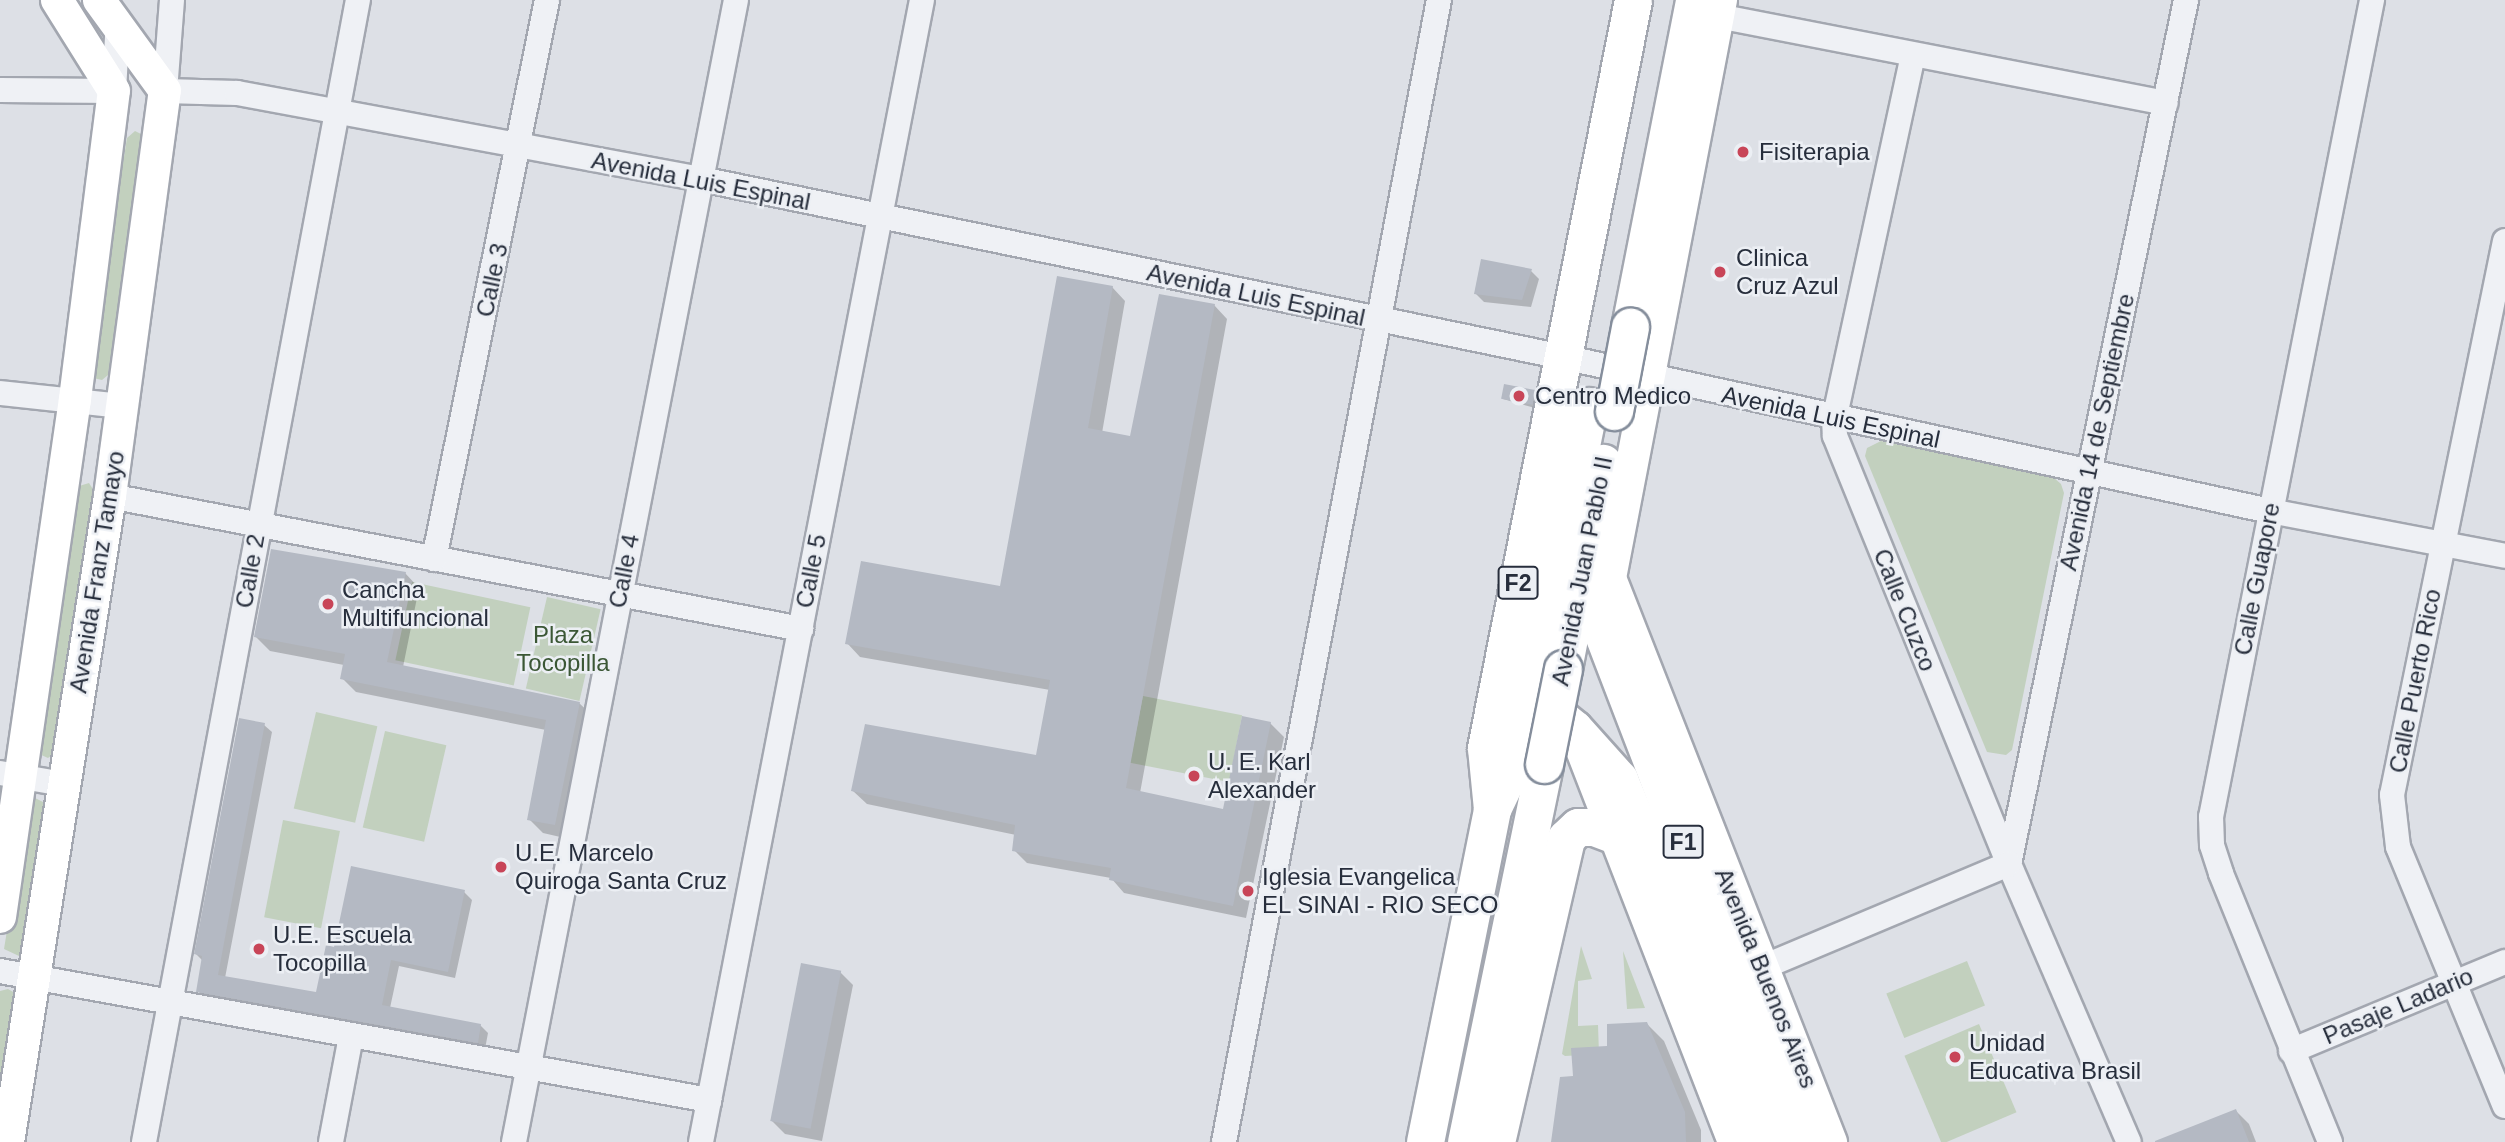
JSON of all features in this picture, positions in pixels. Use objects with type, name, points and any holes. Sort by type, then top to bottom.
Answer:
[{"type":"highway","name":"F2","points":[[1492,809],[1486,748],[1633,0]]},
{"type":"highway","name":"F2","points":[[1618,325],[1670,0]]},
{"type":"highway","name":"Avenida Juan Pablo II","points":[[1466,1142],[1563,669],[1595,578],[1601,408],[1618,325],[1711,5]]},
{"type":"highway","name":"F2","points":[[1425,1142],[1492,809],[1518,755],[1601,408]]},
{"type":"highway","name":"Avenida Buenos Aires","points":[[1595,578],[1798,1142]]},
{"type":"highway","name":"F1","points":[[1531,694],[1574,729],[1619,779],[1767,1142]]},
{"type":"highway","points":[[1496,1142],[1566,838],[1578,827],[1594,827],[1610,833]]},
{"type":"main road","points":[[57,0],[114,90]]},
{"type":"main road","points":[[99,0],[118,13],[165,91]]},
{"type":"main road","name":"Avenida Juan Pablo II","points":[[1595,578],[1648,377],[1711,5]]},
{"type":"main road","name":"Avenida Luis Espinal","points":[[114,90],[165,91]]},
{"type":"main road","name":"Avenida Franz Tamayo","points":[[0,918],[11,774],[75,399],[114,90]]},
{"type":"main road","name":"Avenida Franz Tamayo","points":[[8,1142],[110,496],[165,91]]},
{"type":"main road","name":"Avenida Buenos Aires","points":[[1595,578],[1761,968],[1831,1142]]},
{"type":"main road","points":[[1574,729],[1610,833],[1734,1142]]},
{"type":"street","name":"Avenida Franz Tamayo","points":[[165,91],[172,0]]},
{"type":"street","name":"Calle 2","points":[[144,1142],[335,109],[358,0]]},
{"type":"street","name":"Calle 3","points":[[434,559],[520,147],[547,0]]},
{"type":"street","name":"Calle 4","points":[[514,1142],[736,0]]},
{"type":"street","name":"Calle 5","points":[[701,1142],[878,215],[922,0]]},
{"type":"street","points":[[1224,1142],[1439,0]]},
{"type":"street","name":"Avenida 14 de Septiembre","points":[[2009,864],[2186,0]]},
{"type":"street","name":"Calle Guapore","points":[[2330,1142],[2291,1051],[2212,845],[2218,774],[2372,0]]},
{"type":"street","points":[[1711,5],[1913,55],[2166,103]]},
{"type":"street","name":"Avenida Franz Tamayo","points":[[114,90],[118,13]]},
{"type":"street","name":"Calle Cuzco","points":[[1913,55],[1834,419],[1845,463],[2009,864],[2129,1142]]},
{"type":"street","name":"Avenida Luis Espinal","points":[[0,90],[114,90]]},
{"type":"street","name":"Avenida Luis Espinal","points":[[165,91],[237,93],[335,109],[520,147],[701,179],[1563,357],[2087,473],[2505,556]]},
{"type":"street","name":"Calle Puerto Rico","points":[[2505,241],[2392,795],[2393,823],[2398,848],[2456,981],[2505,1106]]},
{"type":"street","points":[[0,393],[121,406]]},
{"type":"street","points":[[110,496],[258,527],[801,629]]},
{"type":"street","points":[[11,774],[64,784]]},
{"type":"street","points":[[1761,968],[2009,864]]},
{"type":"street","name":"Pasaje Ladario","points":[[2291,1051],[2505,962]]},
{"type":"street","points":[[0,971],[351,1037],[709,1100]]},
{"type":"street","points":[[331,1142],[351,1037]]},
{"type":"green space","points":[[135,131],[143,135],[143,141],[108,375],[102,380],[93,378],[90,371],[127,138]]},
{"type":"green space","points":[[1881,441],[2053,477],[2061,484],[2064,493],[2012,750],[2006,755],[1987,752],[1865,456],[1867,448]]},
{"type":"green space","points":[[89,483],[96,494],[56,752],[48,758],[39,754],[76,487]]},
{"type":"green space","points":[[412,582],[530,607],[514,685],[395,660]]},
{"type":"green space","name":"Plaza Tocopilla","points":[[547,597],[601,609],[579,701],[526,689]]},
{"type":"green space","points":[[1143,696],[1242,715],[1229,782],[1130,763]]},
{"type":"green space","points":[[316,712],[377,726],[355,823],[294,808]]},
{"type":"green space","points":[[385,731],[446,745],[424,842],[363,827]]},
{"type":"green space","points":[[33,797],[47,804],[24,949],[19,956],[4,949],[28,801]]},
{"type":"green space","points":[[283,820],[340,831],[321,928],[264,917]]},
{"type":"green space","points":[[1581,946],[1592,979],[1578,981],[1578,1026],[1598,1025],[1599,1054],[1565,1056],[1562,1054]]},
{"type":"green space","points":[[1623,951],[1645,1008],[1627,1009]]},
{"type":"green space","points":[[1967,961],[1985,1006],[1904,1038],[1886,994]]},
{"type":"green space","points":[[8,989],[15,993],[0,1098],[0,991]]},
{"type":"green space","points":[[1979,1024],[2017,1112],[1941,1142],[1904,1056]]},
{"type":"building","points":[[1481,259],[1532,269],[1522,300],[1474,294]]},
{"type":"building","points":[[1057,276],[1113,286],[1088,428],[1130,436],[1159,294],[1215,304],[1126,788],[1223,809],[1242,716],[1271,722],[1233,906],[1109,880],[1111,868],[1012,851],[1015,825],[851,791],[865,724],[1036,755],[1050,680],[845,644],[861,561],[1000,586]]},
{"type":"building","points":[[1504,384],[1535,390],[1533,405],[1501,399]]},
{"type":"building","points":[[271,549],[406,572],[387,662],[580,702],[555,825],[527,820],[546,720],[340,679],[345,654],[254,637]]},
{"type":"building","points":[[239,718],[265,723],[218,975],[316,992],[326,945],[334,947],[351,866],[465,890],[448,972],[391,960],[382,1005],[481,1024],[478,1043],[196,992],[202,956],[194,954]]},
{"type":"building","points":[[801,963],[841,971],[811,1129],[770,1121]]},
{"type":"building","points":[[1647,1022],[1685,1112],[1686,1142],[1551,1142],[1560,1077],[1573,1076],[1571,1048],[1607,1046],[1607,1024]]},
{"type":"building","points":[[2236,1109],[2249,1142],[2155,1142],[2155,1141]]},
{"type":"place","name":"Fisiterapia","points":[[1743,152]]},
{"type":"place","name":"Clinica Cruz Azul","points":[[1720,272]]},
{"type":"place","name":"Centro Medico","points":[[1519,396]]},
{"type":"place","name":"Cancha Multifuncional","points":[[328,604]]},
{"type":"place","name":"U. E. Karl Alexander","points":[[1194,776]]},
{"type":"place","name":"U.E. Marcelo Quiroga Santa Cruz","points":[[501,867]]},
{"type":"place","name":"Iglesia Evangelica EL SINAI - RIO SECO","points":[[1248,891]]},
{"type":"place","name":"U.E. Escuela Tocopilla","points":[[259,949]]},
{"type":"place","name":"Unidad Educativa Brasil","points":[[1955,1057]]}]
